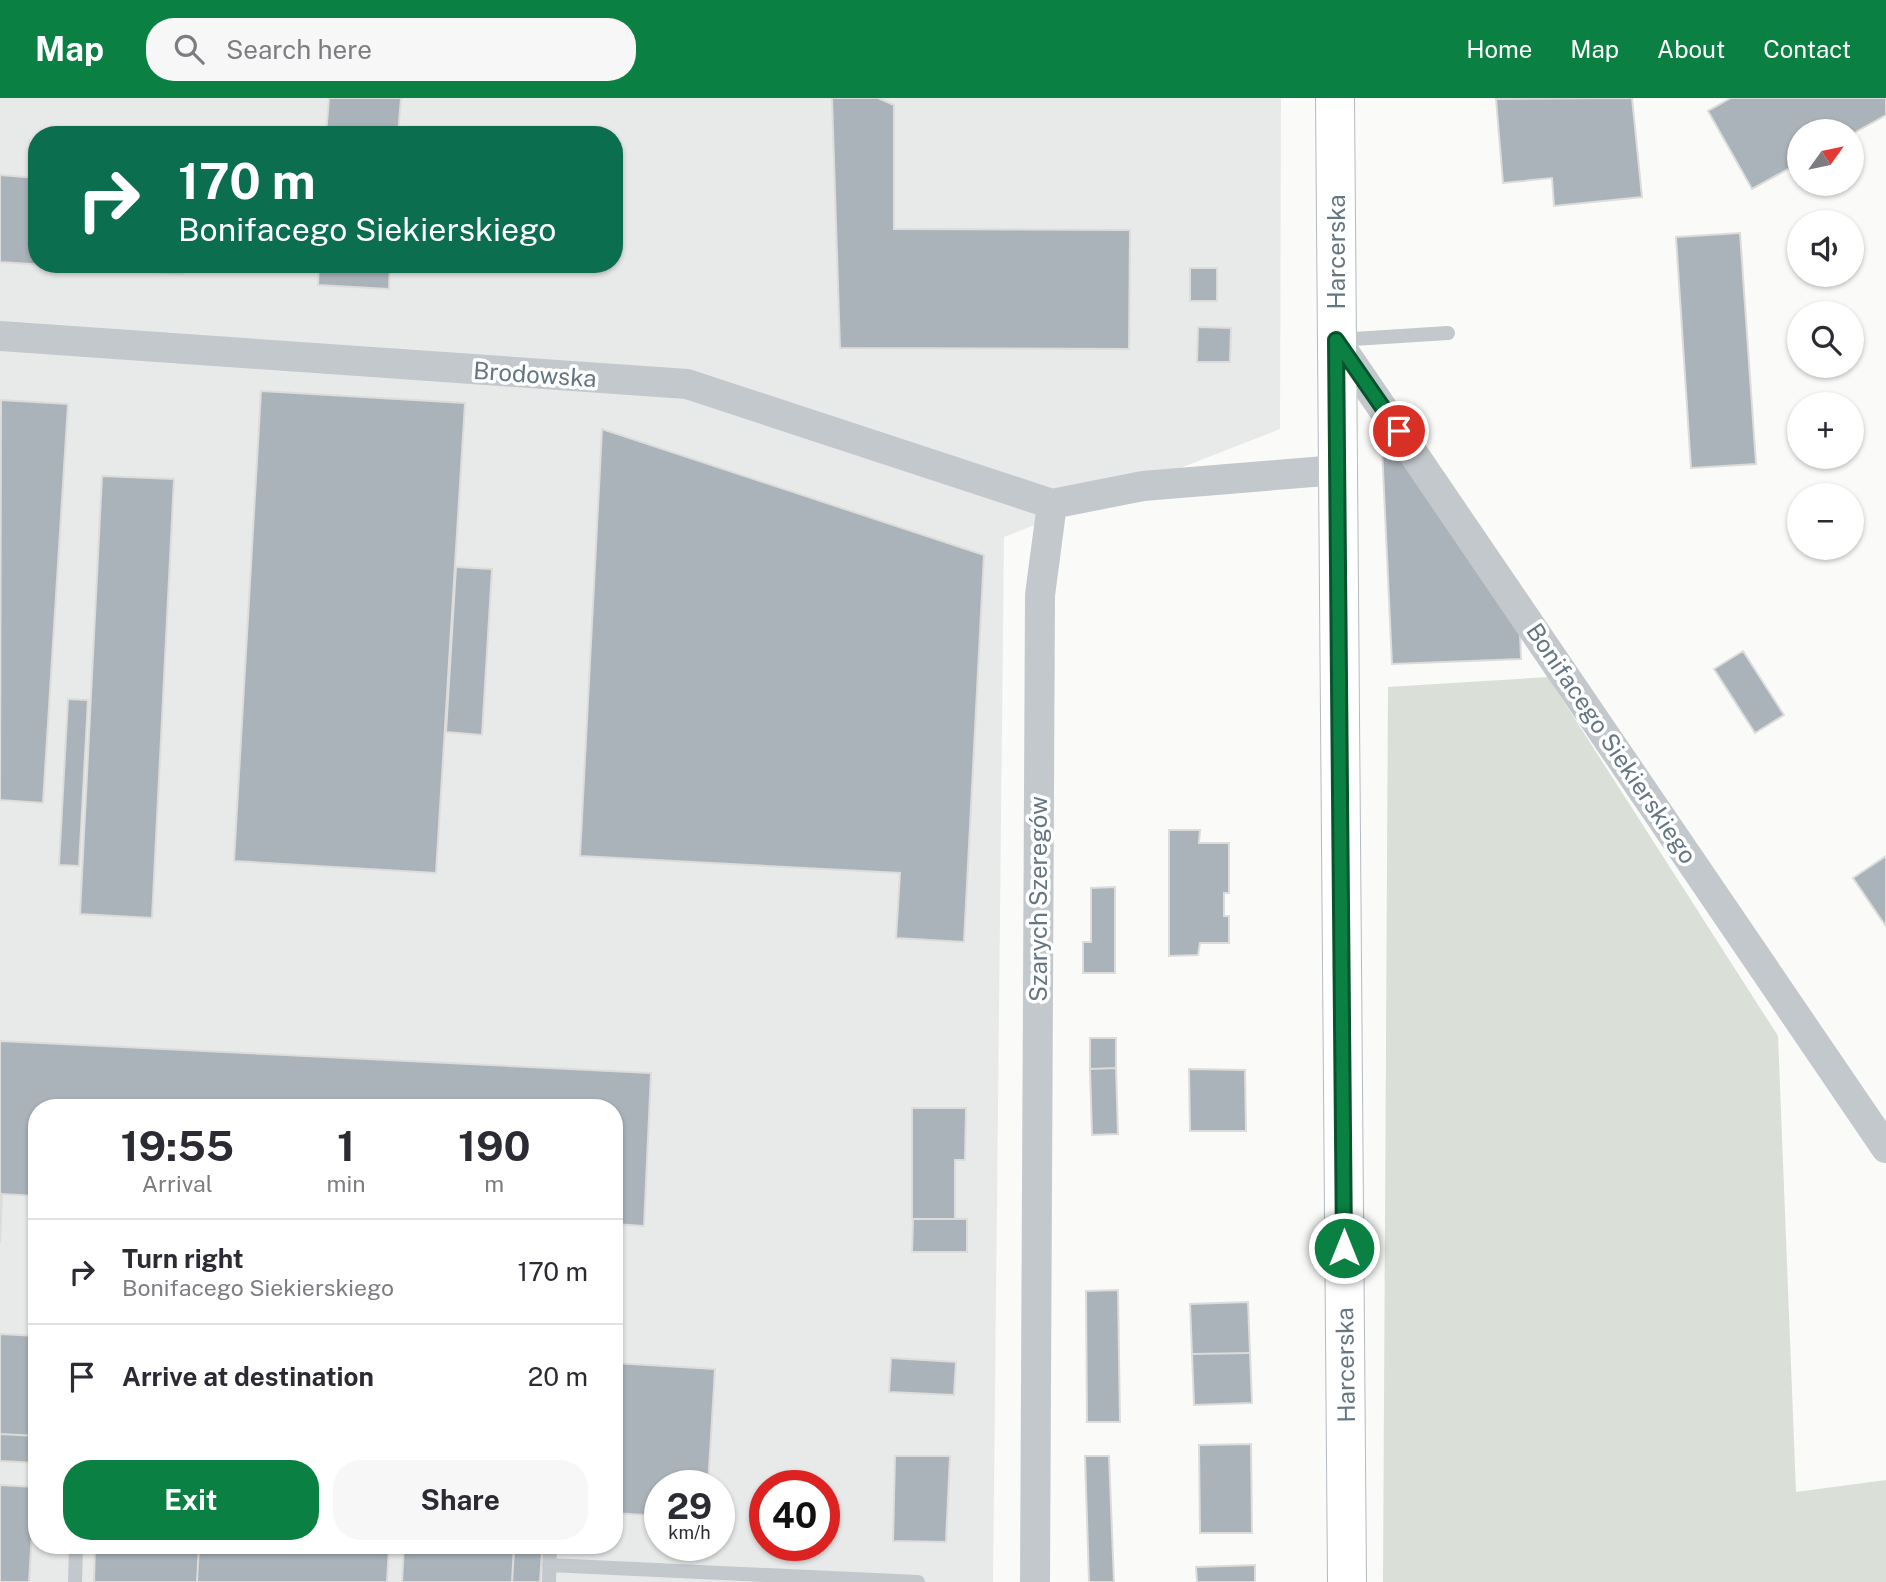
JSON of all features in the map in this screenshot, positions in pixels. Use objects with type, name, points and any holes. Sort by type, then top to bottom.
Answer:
[{"type":"street","name":"Harcerska","points":[[1335,98],[1347,1582]]},
{"type":"street","name":"Brodowska","points":[[0,336],[687,384],[1052,504]]},
{"type":"street","name":"Bonifacego Siekierskiego","points":[[1336,340],[1886,1148]]},
{"type":"street","points":[[1052,504],[1143,486],[1337,470]]},
{"type":"street","name":"Szarych Szeregów","points":[[1035,1582],[1040,595],[1052,504]]},
{"type":"lane","points":[[1336,340],[1448,333]]},
{"type":"lane","points":[[75,1582],[76,1554]]},
{"type":"lane","points":[[549,1582],[550,1554]]},
{"type":"lane","points":[[549,1565],[918,1582]]},
{"type":"shaded area","points":[[0,98],[1281,98],[1280,429],[1004,537],[993,1582],[0,1582]]},
{"type":"shaded area","points":[[1548,677],[1778,1036],[1796,1492],[1886,1480],[1886,1582],[1383,1582],[1388,687]]},
{"type":"building","points":[[329,98],[401,98],[399,126],[327,126]]},
{"type":"building","points":[[832,98],[878,98],[894,105],[894,229],[1130,230],[1129,349],[840,348]]},
{"type":"building","points":[[1632,98],[1642,197],[1554,206],[1552,178],[1503,183],[1496,99]]},
{"type":"building","points":[[1731,98],[1886,98],[1886,115],[1864,127],[1864,119],[1787,119],[1787,170],[1752,189],[1708,111]]},
{"type":"building","points":[[0,175],[28,177],[28,264],[0,262]]},
{"type":"building","points":[[1740,233],[1756,464],[1691,468],[1676,237]]},
{"type":"building","points":[[1190,268],[1217,268],[1217,301],[1190,301]]},
{"type":"building","points":[[319,273],[390,273],[389,289],[318,285]]},
{"type":"building","points":[[1198,327],[1231,328],[1230,362],[1197,362]]},
{"type":"building","points":[[261,391],[465,403],[436,873],[234,861]]},
{"type":"building","points":[[1,400],[68,404],[43,803],[0,800]]},
{"type":"building","points":[[602,429],[984,555],[964,942],[896,938],[900,873],[580,856]]},
{"type":"building","points":[[1396,447],[1520,633],[1521,659],[1392,664],[1382,448]]},
{"type":"building","points":[[102,476],[174,479],[152,918],[80,914]]},
{"type":"building","points":[[456,567],[492,569],[482,735],[446,732]]},
{"type":"building","points":[[1743,651],[1784,715],[1755,733],[1714,669]]},
{"type":"building","points":[[68,699],[88,700],[79,866],[59,865]]},
{"type":"building","points":[[1169,830],[1200,830],[1199,843],[1229,843],[1229,893],[1224,893],[1224,916],[1229,916],[1229,943],[1200,943],[1198,955],[1169,956]]},
{"type":"building","points":[[1886,856],[1886,924],[1885,925],[1853,878]]},
{"type":"building","points":[[1115,887],[1115,973],[1083,973],[1083,942],[1091,942],[1091,888]]},
{"type":"building","points":[[1090,1038],[1116,1038],[1116,1068],[1090,1069]]},
{"type":"building","points":[[0,1041],[651,1073],[644,1226],[623,1225],[623,1099],[28,1099],[28,1195],[2,1194],[0,1243]]},
{"type":"building","points":[[1116,1068],[1118,1134],[1092,1135],[1090,1069]]},
{"type":"building","points":[[1189,1069],[1245,1070],[1246,1131],[1190,1131]]},
{"type":"building","points":[[912,1108],[966,1108],[965,1160],[955,1160],[955,1219],[912,1219]]},
{"type":"building","points":[[913,1219],[967,1219],[967,1252],[912,1252]]},
{"type":"building","points":[[1118,1290],[1120,1422],[1087,1422],[1086,1291]]},
{"type":"building","points":[[1248,1302],[1250,1353],[1192,1354],[1190,1304]]},
{"type":"building","points":[[0,1334],[28,1336],[28,1436],[0,1434]]},
{"type":"building","points":[[1250,1353],[1252,1403],[1194,1405],[1192,1354]]},
{"type":"building","points":[[891,1358],[956,1362],[954,1395],[889,1392]]},
{"type":"building","points":[[623,1364],[715,1369],[709,1470],[644,1470],[644,1515],[623,1514]]},
{"type":"building","points":[[0,1434],[28,1436],[28,1463],[0,1461]]},
{"type":"building","points":[[1251,1444],[1252,1533],[1200,1533],[1199,1445]]},
{"type":"building","points":[[895,1456],[950,1456],[946,1542],[893,1541]]},
{"type":"building","points":[[1085,1456],[1109,1456],[1114,1582],[1089,1582]]},
{"type":"building","points":[[0,1485],[28,1487],[29,1582],[0,1582]]},
{"type":"building","points":[[95,1554],[199,1554],[197,1582],[94,1582]]},
{"type":"building","points":[[199,1554],[389,1554],[387,1582],[197,1582]]},
{"type":"building","points":[[404,1554],[514,1554],[512,1582],[402,1582]]},
{"type":"building","points":[[514,1554],[542,1554],[540,1582],[512,1582]]},
{"type":"building","points":[[1255,1565],[1255,1582],[1197,1582],[1196,1567]]},
{"type":"route","points":[[1344,1248],[1336,340],[1399,431]]}]
